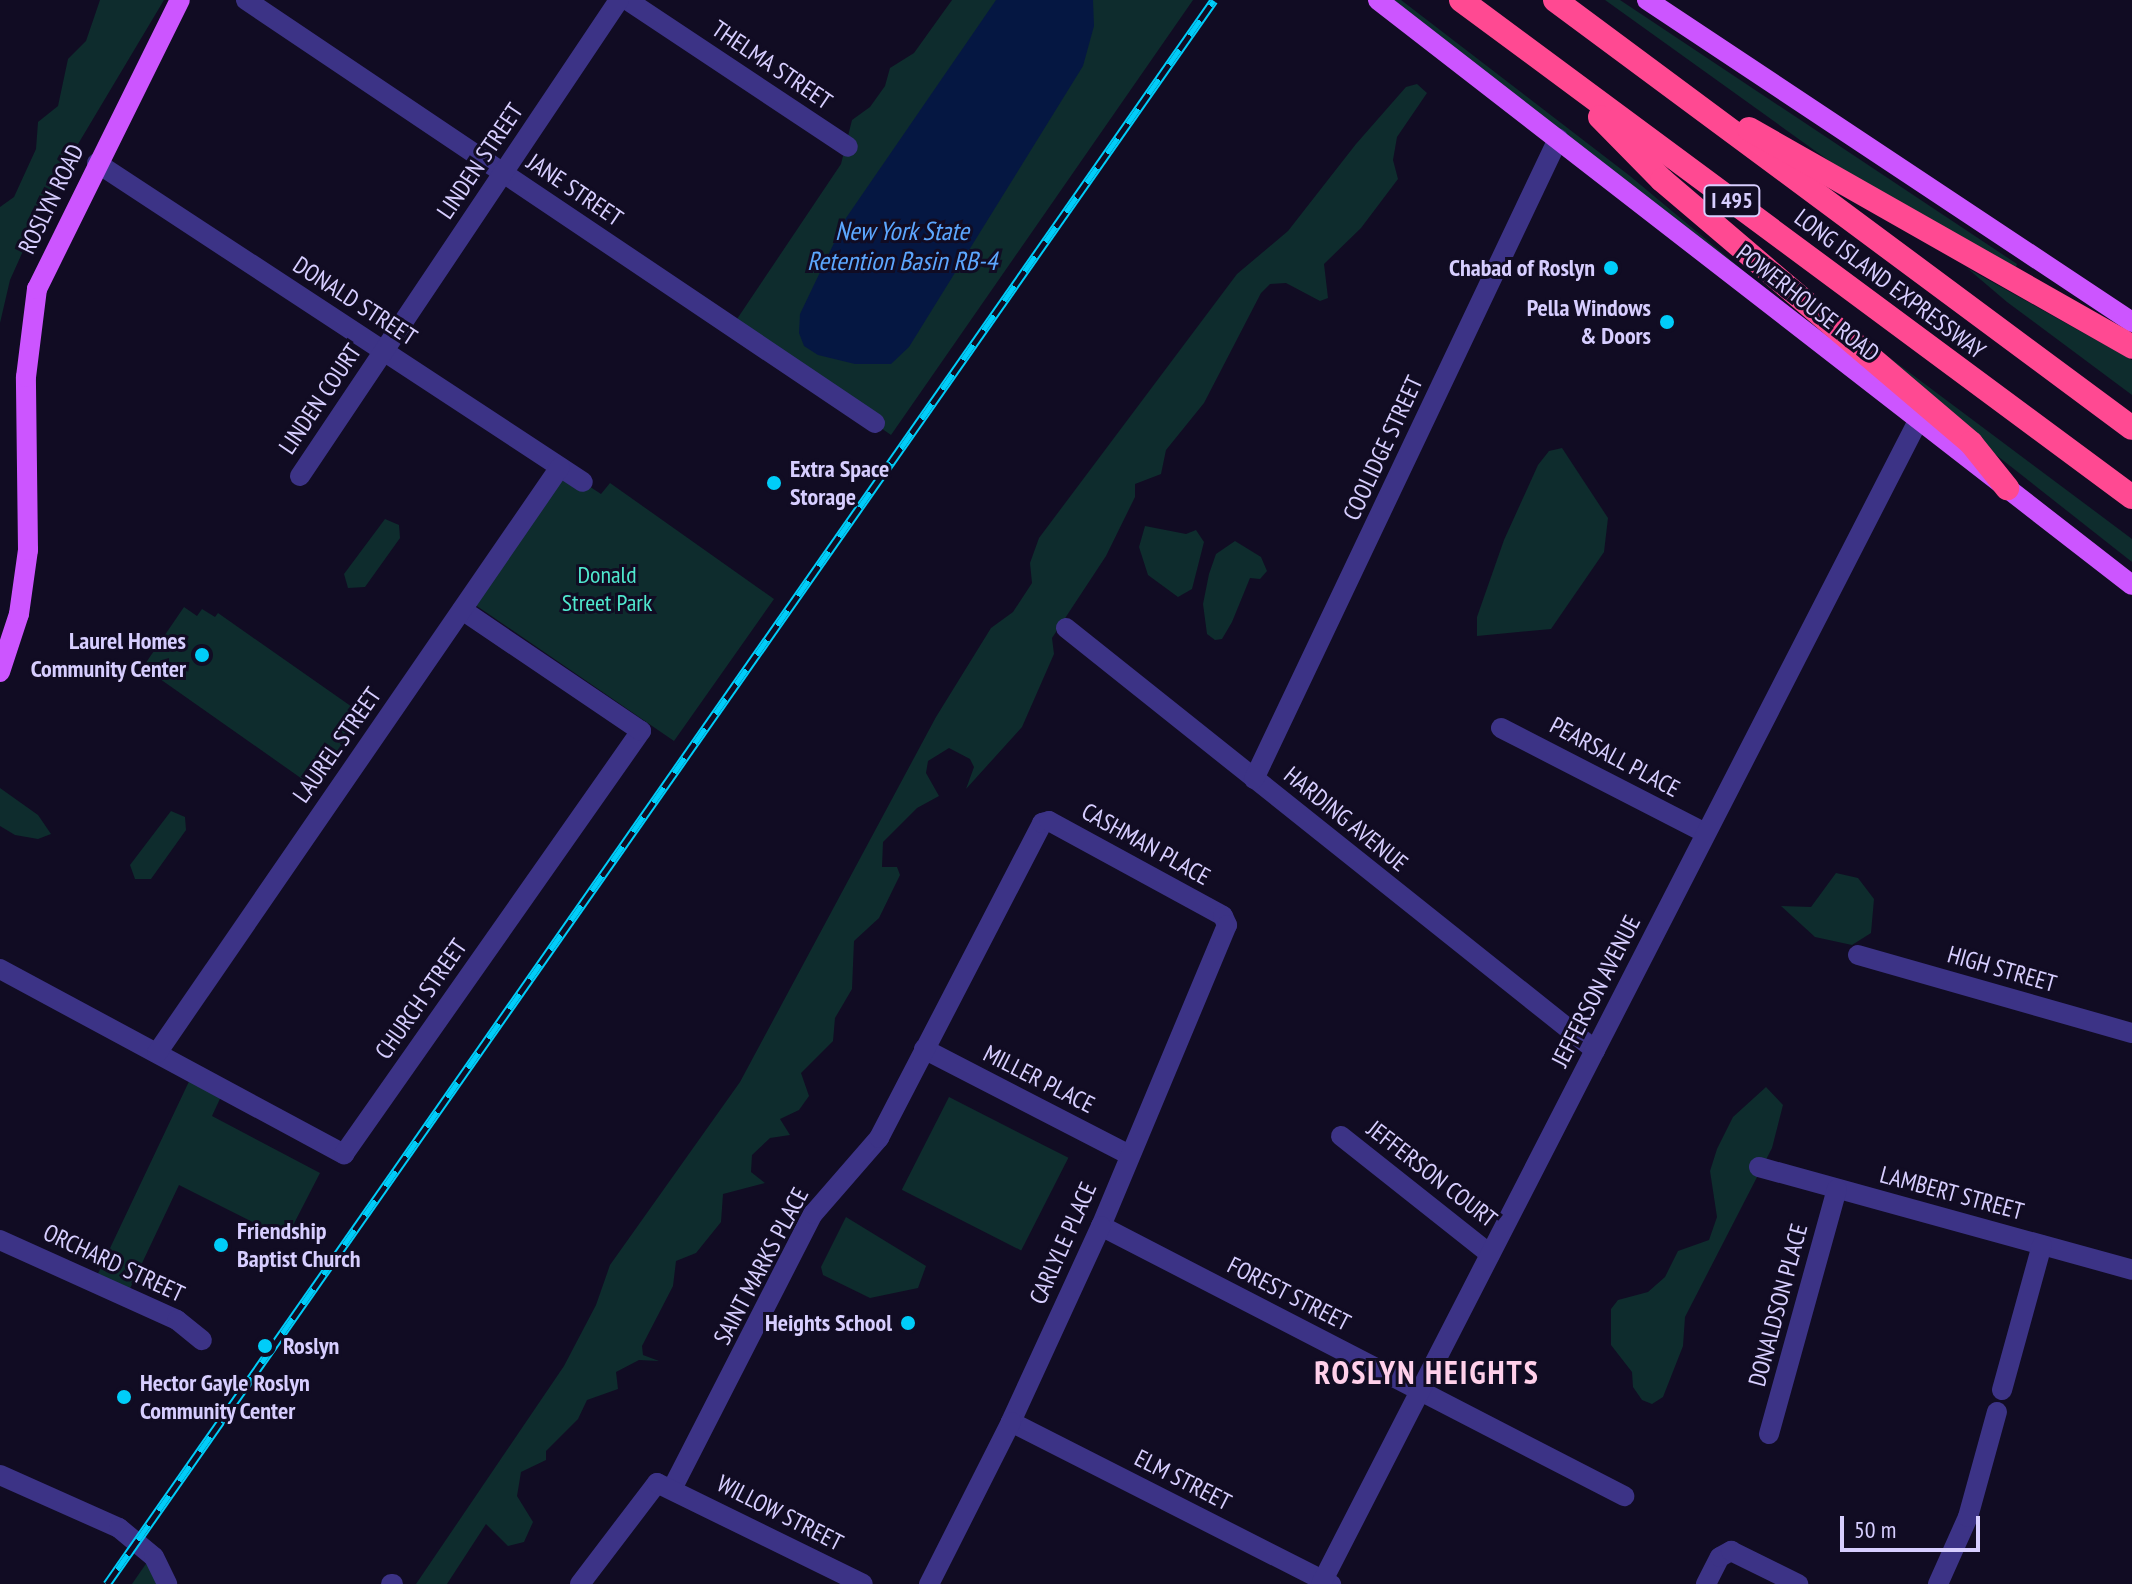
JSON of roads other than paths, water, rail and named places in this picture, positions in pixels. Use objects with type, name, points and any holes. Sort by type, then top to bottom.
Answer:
[{"type":"highway","name":"LONG ISLAND EXPRESSWAY","points":[[1461,0],[2132,497]]},
{"type":"highway","name":"LONG ISLAND EXPRESSWAY","points":[[1555,0],[2132,428]]},
{"type":"highway","points":[[1545,62],[1662,180],[1971,443],[2007,488]]},
{"type":"highway","points":[[1683,94],[1827,170],[2132,347]]},
{"type":"main road","name":"ROSLYN ROAD","points":[[0,672],[19,614],[28,550],[26,377],[31,314],[47,263],[180,0]]},
{"type":"main road","name":"POWERHOUSE ROAD","points":[[1378,0],[2132,585]]},
{"type":"main road","points":[[1647,0],[2132,322]]},
{"type":"street","name":"JANE STREET","points":[[246,0],[875,423]]},
{"type":"street","name":"LINDEN STREET","points":[[383,351],[619,0]]},
{"type":"street","name":"THELMA STREET","points":[[627,0],[848,147]]},
{"type":"street","name":"COOLIDGE STREET","points":[[1254,779],[1558,139]]},
{"type":"street","name":"DONALD STREET","points":[[97,163],[583,482]]},
{"type":"street","name":"LINDEN COURT","points":[[300,476],[383,351]]},
{"type":"street","name":"JEFFERSON AVENUE","points":[[1325,1583],[1420,1391],[1918,421]]},
{"type":"street","name":"LAUREL STREET","points":[[157,1053],[560,467]]},
{"type":"street","name":"CHURCH STREET","points":[[0,969],[344,1154],[641,731],[462,610]]},
{"type":"street","name":"HARDING AVENUE","points":[[1066,628],[1595,1050]]},
{"type":"street","name":"PEARSALL PLACE","points":[[1501,728],[1705,833]]},
{"type":"street","name":"CASHMAN PLACE","points":[[1042,823],[1049,821],[1223,916]]},
{"type":"street","name":"SAINT MARKS PLACE","points":[[673,1487],[813,1214],[879,1138],[1042,823]]},
{"type":"street","name":"CARLYLE PLACE","points":[[929,1584],[1011,1422],[1101,1226],[1227,925],[1223,916]]},
{"type":"street","name":"HIGH STREET","points":[[1858,955],[2132,1033]]},
{"type":"street","name":"MILLER PLACE","points":[[924,1049],[1129,1155]]},
{"type":"street","name":"JEFFERSON COURT","points":[[1341,1136],[1490,1254]]},
{"type":"street","name":"LAMBERT STREET","points":[[1759,1167],[2132,1270]]},
{"type":"street","name":"DONALDSON PLACE","points":[[1769,1434],[1837,1189]]},
{"type":"street","name":"FOREST STREET","points":[[1101,1226],[1624,1496]]},
{"type":"street","name":"ORCHARD STREET","points":[[0,1240],[177,1320],[202,1340]]},
{"type":"street","points":[[2002,1390],[2042,1245]]},
{"type":"street","points":[[1938,1584],[1968,1517],[1997,1412]]},
{"type":"street","name":"ELM STREET","points":[[1011,1422],[1325,1583]]},
{"type":"street","points":[[0,1475],[119,1528],[154,1557],[167,1584]]},
{"type":"street","points":[[580,1584],[650,1487],[657,1483],[673,1487]]},
{"type":"street","name":"WILLOW STREET","points":[[673,1487],[863,1584]]},
{"type":"street","points":[[1706,1584],[1727,1551],[1798,1584]]},
{"type":"water","name":"New York State Retention Basin RB-4","points":[[996,0],[1093,0],[1094,26],[1083,66],[909,347],[891,364],[855,364],[818,355],[804,346],[799,333],[800,314],[846,218]]},
{"type":"railway","points":[[107,1584],[1214,0]]},
{"type":"place","name":"Chabad of Roslyn","points":[[1611,268]]},
{"type":"place","name":"Pella Windows & Doors","points":[[1667,322]]},
{"type":"place","name":"Extra Space Storage","points":[[774,483]]},
{"type":"place","name":"Laurel Homes Community Center","points":[[202,655]]},
{"type":"place","name":"Friendship Baptist Church","points":[[221,1245]]},
{"type":"place","name":"Heights School","points":[[908,1323]]},
{"type":"place","name":"Roslyn","points":[[265,1346]]},
{"type":"place","name":"Hector Gayle Roslyn Community Center","points":[[124,1397]]},
{"type":"district","name":"ROSLYN HEIGHTS","points":[[1427,1372]]},
{"type":"park label","name":"Donald Street Park","points":[[607,589]]}]
